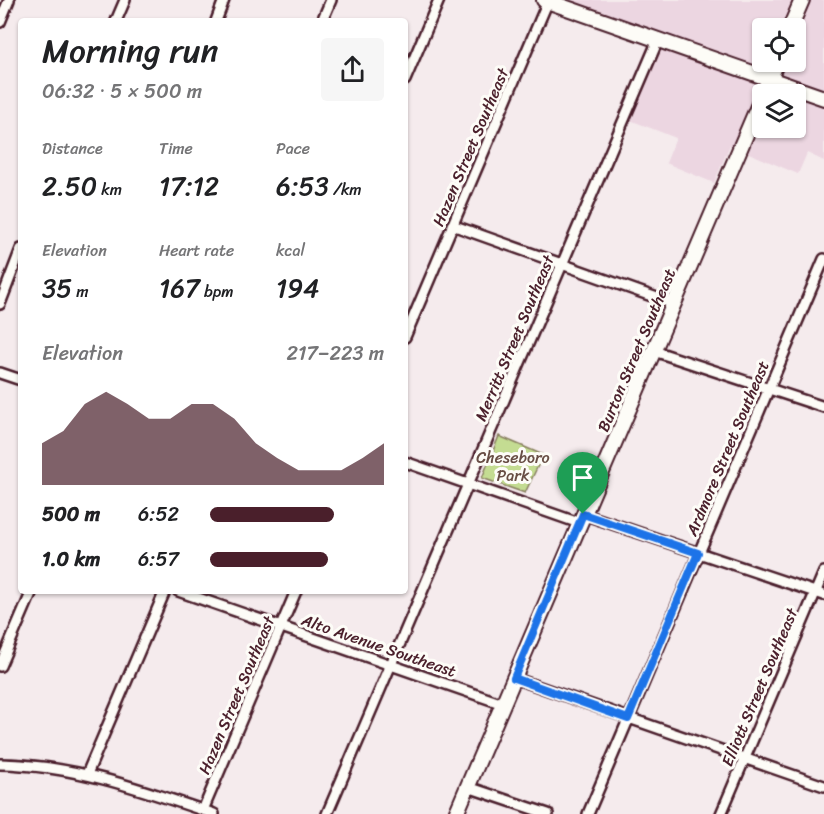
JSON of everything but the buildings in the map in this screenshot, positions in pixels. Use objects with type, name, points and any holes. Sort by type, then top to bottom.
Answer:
[{"type":"main road","points":[[794,18],[802,0]]},
{"type":"main road","points":[[546,1],[824,98]]},
{"type":"main road","name":"Burton Street Southeast","points":[[768,84],[773,72]]},
{"type":"main road","name":"Burton Street Southeast","points":[[456,814],[752,122]]},
{"type":"street","points":[[0,22],[9,0]]},
{"type":"street","points":[[117,18],[125,0]]},
{"type":"street","points":[[217,18],[224,0]]},
{"type":"street","points":[[323,18],[331,0]]},
{"type":"street","points":[[408,73],[439,0]]},
{"type":"street","name":"Hazen Street Southeast","points":[[408,330],[546,1]]},
{"type":"street","name":"Merritt Street Southeast","points":[[327,814],[658,40]]},
{"type":"street","points":[[452,225],[674,304]]},
{"type":"street","name":"Ardmore Street Southeast","points":[[588,814],[824,260]]},
{"type":"street","points":[[0,304],[18,261]]},
{"type":"street","points":[[654,351],[824,407]]},
{"type":"street","points":[[0,373],[18,379]]},
{"type":"street","points":[[408,463],[468,484],[698,553],[820,593]]},
{"type":"street","name":"Elliott Street Southeast","points":[[721,814],[744,758],[820,593],[824,572]]},
{"type":"street","points":[[0,666],[31,594]]},
{"type":"street","points":[[87,774],[164,594]]},
{"type":"street","name":"Alto Avenue Southeast","points":[[187,594],[503,704]]},
{"type":"street","name":"Hazen Street Southeast","points":[[203,810],[295,594]]},
{"type":"street","points":[[514,678],[824,786]]},
{"type":"street","points":[[0,764],[36,766],[87,774],[214,814]]},
{"type":"street","points":[[468,787],[548,814]]},
{"type":"shaded area","points":[[561,0],[824,0],[824,161],[807,153],[798,174],[730,145],[714,183],[666,163],[676,138],[630,120],[666,37]]},
{"type":"green space","name":"Cheseboro Park","points":[[499,436],[543,455],[525,493],[482,478]]},
{"type":"route","points":[[583,514],[698,553],[628,719],[514,678],[583,514]]}]
